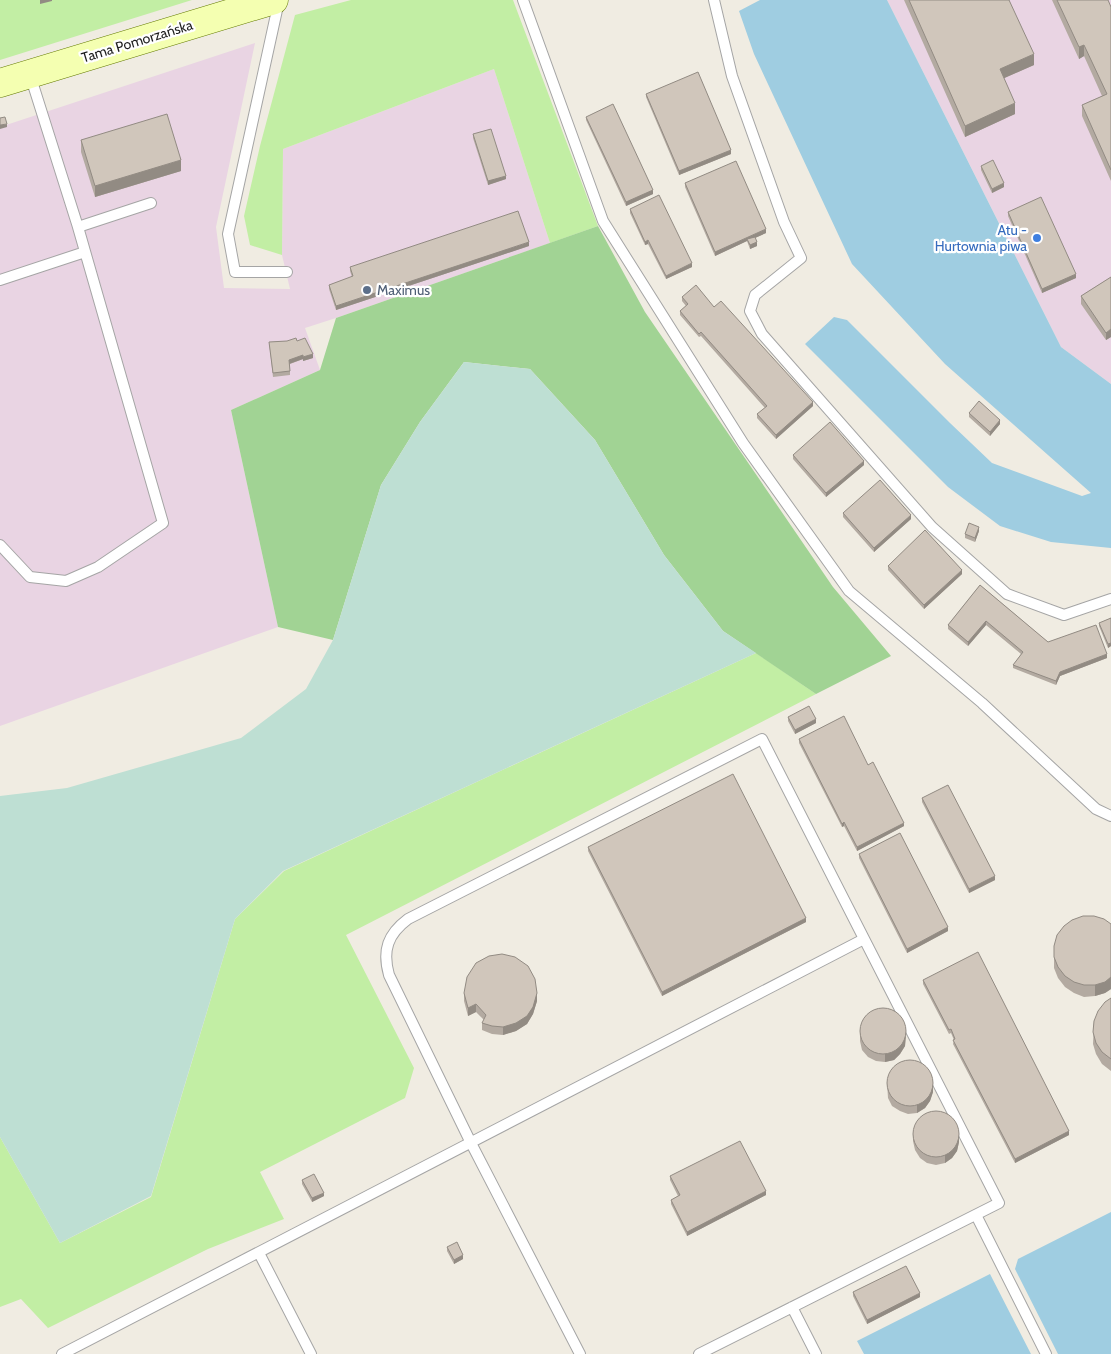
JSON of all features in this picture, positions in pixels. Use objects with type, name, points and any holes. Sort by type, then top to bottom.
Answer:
[{"type":"street","name":"Tama Pomorzańska","points":[[0,83],[274,0]]},
{"type":"lane","points":[[279,0],[228,234],[236,272],[287,272]]},
{"type":"lane","points":[[523,0],[602,221],[743,443],[843,584],[996,716],[1096,809],[1111,816]]},
{"type":"lane","points":[[714,0],[732,76],[784,222],[801,258],[756,295],[750,311],[762,334],[932,527],[1007,594],[1064,615],[1111,598]]},
{"type":"lane","points":[[0,545],[30,577],[66,581],[98,567],[163,523],[86,252],[30,74]]},
{"type":"lane","points":[[78,227],[151,203]]},
{"type":"lane","points":[[0,280],[86,252]]},
{"type":"lane","points":[[580,1354],[470,1143],[389,975],[386,951],[392,934],[398,926],[408,919],[762,739],[999,1203],[699,1354]]},
{"type":"lane","points":[[62,1354],[864,939]]},
{"type":"lane","points":[[976,1215],[1046,1354]]},
{"type":"lane","points":[[258,1253],[311,1354]]},
{"type":"lane","points":[[792,1307],[816,1354]]},
{"type":"shaded area","points":[[760,0],[887,0],[1061,347],[1111,384],[1111,548],[1051,542],[1000,526],[948,487],[805,344],[834,317],[847,320],[992,463],[1082,496],[1091,493],[945,364],[852,264],[754,54],[739,11]]},
{"type":"shaded area","points":[[887,0],[1111,0],[1111,384],[1061,347]]},
{"type":"shaded area","points":[[255,43],[216,227],[224,288],[290,289],[282,255],[283,149],[494,69],[550,243],[305,328],[320,370],[231,410],[278,627],[0,726],[0,127]]},
{"type":"shaded area","points":[[464,362],[530,369],[595,440],[664,555],[723,631],[756,653],[283,871],[235,919],[151,1196],[60,1243],[0,1137],[0,796],[67,788],[241,738],[306,689],[333,640],[381,485],[420,422]]},
{"type":"shaded area","points":[[1111,1212],[1111,1354],[1058,1354],[1015,1269],[1018,1259]]},
{"type":"shaded area","points":[[990,1274],[1031,1354],[864,1354],[857,1341]]},
{"type":"green space","points":[[0,0],[192,0],[0,60]]},
{"type":"green space","points":[[351,0],[513,0],[598,226],[550,243],[494,69],[283,149],[282,255],[250,245],[244,216],[260,146],[295,15]]},
{"type":"green space","points":[[598,226],[645,312],[833,587],[891,656],[816,694],[723,631],[664,555],[595,440],[530,369],[464,362],[420,422],[381,485],[333,640],[278,627],[231,410],[320,370],[336,318]]},
{"type":"green space","points":[[756,653],[816,694],[346,935],[414,1068],[405,1098],[260,1172],[284,1219],[208,1249],[48,1328],[21,1299],[0,1307],[0,1137],[60,1243],[151,1197],[235,919],[284,871]]},
{"type":"building","points":[[909,0],[1009,0],[1034,54],[1000,69],[1015,103],[965,126]]},
{"type":"building","points":[[1057,0],[1108,0],[1111,7],[1111,170],[1082,105],[1107,94],[1084,45],[1079,47]]},
{"type":"building","points":[[698,72],[731,150],[679,171],[646,94]]},
{"type":"building","points":[[613,104],[653,190],[626,202],[586,117]]},
{"type":"building","points":[[167,114],[181,160],[95,186],[81,140]]},
{"type":"building","points":[[5,117],[7,124],[0,125],[0,118]]},
{"type":"building","points":[[491,129],[506,176],[488,181],[473,134]]},
{"type":"building","points":[[993,160],[1004,183],[992,189],[981,166]]},
{"type":"building","points":[[736,161],[766,229],[715,252],[685,183]]},
{"type":"building","points":[[659,195],[692,263],[666,276],[648,240],[645,242],[630,209]]},
{"type":"building","points":[[1041,197],[1076,274],[1042,289],[1008,212]]},
{"type":"building","points":[[518,211],[529,242],[336,306],[329,285],[353,276],[350,267]]},
{"type":"building","points":[[755,237],[757,242],[750,245],[747,239]]},
{"type":"building","points":[[1111,277],[1111,329],[1106,333],[1081,296]]},
{"type":"building","points":[[696,285],[714,307],[721,301],[813,402],[776,435],[757,414],[767,406],[701,332],[699,334],[680,311],[688,304],[682,297]]},
{"type":"building","points":[[296,338],[297,341],[305,338],[313,354],[289,360],[290,371],[273,373],[269,342],[287,341]]},
{"type":"building","points":[[979,401],[1000,420],[990,432],[969,413]]},
{"type":"building","points":[[830,422],[864,461],[826,493],[793,455]]},
{"type":"building","points":[[880,480],[911,515],[874,548],[843,513]]},
{"type":"building","points":[[969,523],[979,527],[975,538],[965,534]]},
{"type":"building","points":[[925,530],[962,570],[924,605],[888,566]]},
{"type":"building","points":[[980,585],[1048,642],[1096,625],[1107,654],[1060,672],[1056,681],[1013,665],[1023,652],[986,621],[968,642],[948,625]]},
{"type":"building","points":[[1111,618],[1111,643],[1108,644],[1099,623]]},
{"type":"building","points":[[809,706],[816,719],[795,730],[788,717]]},
{"type":"building","points":[[844,716],[868,765],[873,762],[904,823],[857,847],[844,822],[842,824],[799,739]]},
{"type":"building","points":[[733,774],[806,918],[662,992],[588,847]]},
{"type":"building","points":[[948,785],[995,876],[969,889],[922,798]]},
{"type":"building","points":[[900,833],[948,927],[907,949],[859,854]]},
{"type":"building","points":[[1083,916],[1094,916],[1104,919],[1111,924],[1111,977],[1105,982],[1095,985],[1084,985],[1074,982],[1065,976],[1058,967],[1054,957],[1057,935],[1072,920]]},
{"type":"building","points":[[978,952],[1069,1131],[1015,1159],[953,1040],[955,1039],[951,1029],[949,1030],[923,980]]},
{"type":"building","points":[[502,954],[515,957],[528,966],[535,979],[537,993],[533,1007],[527,1016],[516,1023],[503,1027],[482,1023],[486,1015],[476,1004],[468,1008],[464,993],[467,977],[476,963],[489,956]]},
{"type":"building","points":[[1111,998],[1111,1059],[1102,1052],[1096,1043],[1093,1032],[1094,1021],[1098,1011]]},
{"type":"building","points":[[883,1008],[896,1012],[902,1018],[906,1031],[902,1044],[896,1050],[883,1054],[870,1050],[864,1044],[860,1031],[864,1018],[870,1012]]},
{"type":"building","points":[[910,1060],[923,1064],[929,1070],[933,1083],[929,1096],[923,1102],[910,1106],[897,1102],[891,1096],[887,1083],[891,1070],[897,1064]]},
{"type":"building","points":[[936,1111],[949,1115],[955,1121],[959,1134],[955,1147],[949,1153],[936,1157],[923,1153],[917,1147],[913,1134],[917,1121],[923,1115]]},
{"type":"building","points":[[740,1141],[766,1191],[687,1232],[671,1200],[680,1195],[670,1176]]},
{"type":"building","points":[[314,1174],[324,1193],[312,1198],[302,1180]]},
{"type":"building","points":[[457,1242],[463,1255],[454,1260],[447,1247]]},
{"type":"building","points":[[906,1266],[920,1293],[867,1320],[853,1292]]},
{"type":"place","name":"Atu - Hurtownia piwa","points":[[1037,238]]},
{"type":"place","name":"Maximus","points":[[367,290]]}]
